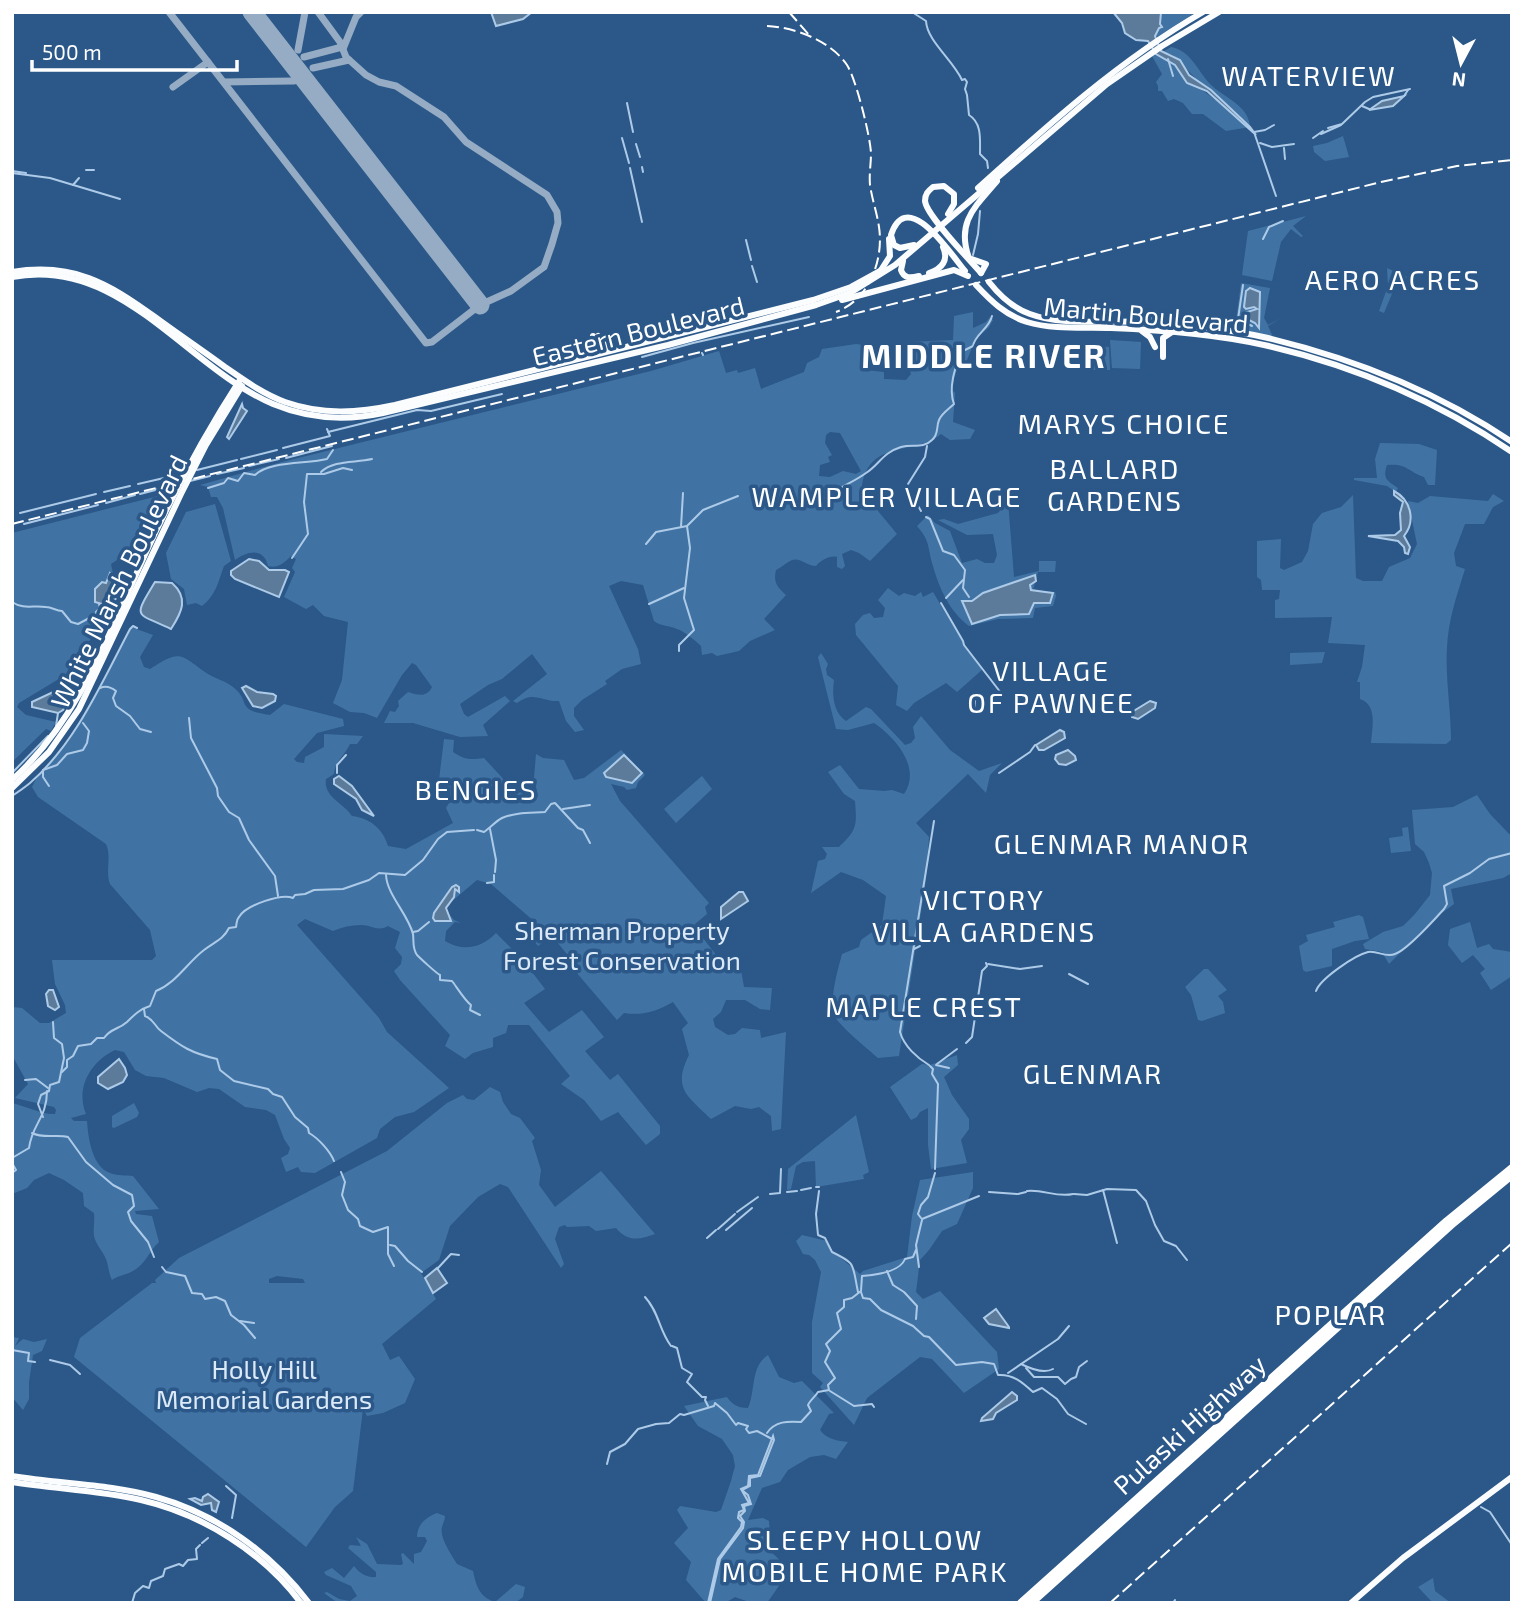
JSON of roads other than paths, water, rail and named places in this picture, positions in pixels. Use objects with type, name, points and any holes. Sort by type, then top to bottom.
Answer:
[{"type":"highway","name":"Pulaski Highway","points":[[1021,1603],[1394,1268],[1512,1168]]},
{"type":"highway","name":"Pulaski Highway","points":[[1031,1603],[1451,1224],[1512,1175]]},
{"type":"main road","name":"Eastern Boulevard","points":[[943,221],[1096,85],[1203,12]]},
{"type":"main road","name":"Eastern Boulevard","points":[[1160,43],[1219,12]]},
{"type":"main road","name":"Eastern Boulevard","points":[[12,272],[61,270],[106,284],[242,382],[260,398],[304,414],[332,418],[359,417],[577,368],[826,302],[857,290],[883,274],[1150,50]]},
{"type":"main road","points":[[969,258],[964,238],[968,217],[1010,167]]},
{"type":"main road","points":[[948,214],[954,204],[954,194],[941,185],[933,187],[926,194],[925,203],[930,214],[969,258],[986,264],[981,273]]},
{"type":"main road","points":[[826,302],[840,301],[954,270],[968,276],[939,239],[914,218],[896,224],[891,235],[894,245],[913,248]]},
{"type":"main road","points":[[881,270],[890,256],[887,234]]},
{"type":"main road","points":[[913,248],[901,266],[903,275],[912,277],[935,271],[945,260],[939,239]]},
{"type":"main road","name":"Eastern Boulevard","points":[[12,277],[58,275],[99,287],[122,300],[226,376],[294,405],[317,410],[352,412],[395,405],[828,296],[859,284],[913,248]]},
{"type":"main road","name":"Martin Boulevard","points":[[989,282],[1009,303],[1039,317],[1212,335],[1263,345],[1345,368],[1443,411],[1512,452]]},
{"type":"main road","name":"Martin Boulevard","points":[[976,285],[995,305],[1028,322],[1055,326],[1137,326],[1155,313],[1163,320],[1264,337],[1361,365],[1433,397],[1512,442]]},
{"type":"main road","points":[[726,328],[757,318],[761,314],[810,304],[857,290]]},
{"type":"main road","points":[[1137,326],[1155,346]]},
{"type":"main road","points":[[1163,357],[1163,338],[1173,332]]},
{"type":"main road","points":[[584,358],[592,350],[596,336],[608,348],[631,346]]},
{"type":"main road","points":[[513,381],[596,358],[600,354]]},
{"type":"main road","points":[[224,406],[232,386],[226,376]]},
{"type":"main road","name":"White Marsh Boulevard","points":[[12,780],[48,743],[74,706],[198,454],[224,406],[242,382]]},
{"type":"main road","name":"White Marsh Boulevard","points":[[198,454],[242,382]]},
{"type":"main road","points":[[223,417],[241,394],[260,398]]},
{"type":"main road","name":"White Marsh Boulevard","points":[[12,788],[54,746],[79,709],[178,494]]},
{"type":"main road","points":[[12,1479],[23,1477],[125,1490],[178,1504],[230,1530],[272,1562],[299,1596],[309,1603]]},
{"type":"main road","points":[[1351,1603],[1401,1560],[1512,1477]]},
{"type":"main road","points":[[12,1479],[111,1494],[164,1506],[227,1536],[286,1581]]},
{"type":"waterway","points":[[912,12],[926,21],[935,43],[962,80],[967,82],[965,89],[969,115],[978,127],[980,154],[987,161],[988,168]]},
{"type":"waterway","points":[[1168,59],[1173,76]]},
{"type":"waterway","points":[[1328,128],[1342,124],[1373,97],[1410,89]]},
{"type":"waterway","points":[[1404,96],[1408,90]]},
{"type":"waterway","points":[[627,103],[633,132]]},
{"type":"waterway","points":[[1362,106],[1369,109]]},
{"type":"waterway","points":[[1254,132],[1274,125]]},
{"type":"waterway","points":[[1321,134],[1341,125]]},
{"type":"waterway","points":[[1313,138],[1323,131]]},
{"type":"waterway","name":"MIDDLE RIVER","points":[[1255,135],[1276,196]]},
{"type":"waterway","points":[[622,138],[629,163]]},
{"type":"waterway","points":[[1260,143],[1272,147],[1294,144]]},
{"type":"waterway","points":[[636,144],[640,157]]},
{"type":"waterway","points":[[1284,148],[1285,159]]},
{"type":"waterway","points":[[642,167],[643,172]]},
{"type":"waterway","points":[[630,168],[642,222]]},
{"type":"waterway","points":[[86,170],[94,170]]},
{"type":"waterway","points":[[12,171],[26,173]]},
{"type":"waterway","points":[[12,173],[50,178],[120,199]]},
{"type":"waterway","points":[[73,185],[79,178]]},
{"type":"waterway","points":[[973,255],[980,211]]},
{"type":"waterway","name":"MIDDLE RIVER","points":[[1263,239],[1269,227],[1283,221]]},
{"type":"waterway","points":[[746,240],[751,260]]},
{"type":"waterway","points":[[752,266],[757,282]]},
{"type":"waterway","name":"MIDDLE RIVER","points":[[1243,285],[1238,319],[1252,326]]},
{"type":"waterway","points":[[837,490],[871,470],[895,449],[929,443],[934,438],[940,418],[954,404],[952,385],[961,352],[973,346],[992,316]]},
{"type":"waterway","points":[[642,357],[809,317]]},
{"type":"waterway","points":[[328,432],[417,410],[431,411],[502,394]]},
{"type":"waterway","points":[[283,448],[330,436],[327,429]]},
{"type":"waterway","points":[[286,458],[332,446]]},
{"type":"waterway","points":[[921,511],[908,484],[925,457],[927,446]]},
{"type":"waterway","points":[[241,459],[277,450]]},
{"type":"waterway","points":[[208,488],[224,483],[228,478],[238,481],[244,473],[255,475],[269,467],[327,459],[333,450]]},
{"type":"waterway","points":[[249,466],[279,459]]},
{"type":"waterway","points":[[321,472],[338,464],[372,459]]},
{"type":"waterway","points":[[197,470],[237,460]]},
{"type":"waterway","points":[[217,474],[244,468]]},
{"type":"waterway","points":[[292,558],[308,534],[304,502],[307,474],[324,474],[343,468],[352,470]]},
{"type":"waterway","points":[[190,481],[210,476]]},
{"type":"waterway","points":[[138,484],[164,478]]},
{"type":"waterway","points":[[104,492],[130,486]]},
{"type":"waterway","points":[[140,494],[167,487]]},
{"type":"waterway","points":[[681,527],[683,493]]},
{"type":"waterway","points":[[20,513],[96,494]]},
{"type":"waterway","points":[[106,503],[135,495]]},
{"type":"waterway","points":[[646,544],[656,532],[687,526],[703,510],[738,496]]},
{"type":"waterway","points":[[24,524],[98,505]]},
{"type":"waterway","points":[[926,517],[930,519],[943,551],[954,555],[965,570],[963,588],[969,597]]},
{"type":"waterway","points":[[679,651],[679,645],[694,630],[684,598],[690,548],[687,526]]},
{"type":"waterway","points":[[946,598],[963,580]]},
{"type":"waterway","points":[[649,604],[684,588]]},
{"type":"waterway","points":[[12,602],[21,606],[48,607],[62,611],[71,622],[78,624],[97,614]]},
{"type":"waterway","points":[[941,603],[964,645],[1001,693]]},
{"type":"waterway","points":[[12,796],[30,783],[61,750],[87,711],[130,629],[133,626],[137,628]]},
{"type":"waterway","points":[[100,688],[108,687],[116,691],[113,698],[116,706],[130,716],[140,729],[151,732]]},
{"type":"waterway","points":[[974,712],[975,701]]},
{"type":"waterway","points":[[56,726],[58,713]]},
{"type":"waterway","points":[[189,718],[191,738],[217,788],[218,796],[229,812],[239,818],[249,840],[275,876],[278,896]]},
{"type":"waterway","points":[[43,770],[57,765],[67,754],[83,750],[89,731],[83,723]]},
{"type":"waterway","points":[[12,773],[48,736]]},
{"type":"waterway","points":[[999,773],[1030,752],[1035,745]]},
{"type":"waterway","points":[[337,773],[337,765],[346,755]]},
{"type":"waterway","points":[[43,771],[43,777],[49,786]]},
{"type":"waterway","points":[[477,830],[484,832],[507,816],[545,812],[555,803],[583,830],[590,843]]},
{"type":"waterway","points":[[563,809],[590,805]]},
{"type":"waterway","points":[[929,1065],[912,1051],[900,1032],[934,821]]},
{"type":"waterway","points":[[490,829],[496,860],[495,872]]},
{"type":"waterway","points":[[62,1072],[78,1046],[104,1038],[150,1006],[156,991],[175,978],[229,928],[236,927],[238,918],[249,908],[273,899],[293,898],[314,890],[343,889],[369,880],[379,873],[405,875],[423,860],[438,839],[447,832],[474,830]]},
{"type":"waterway","points":[[1316,991],[1331,974],[1362,954],[1371,952],[1391,955],[1406,947],[1444,909],[1447,904],[1444,886],[1470,873],[1489,859],[1512,853]]},
{"type":"waterway","points":[[386,875],[390,890],[413,934],[417,955],[440,975],[440,980],[452,981],[471,1005],[470,1010],[480,1015]]},
{"type":"waterway","points":[[487,883],[494,882],[494,875]]},
{"type":"waterway","points":[[413,932],[429,922]]},
{"type":"waterway","points":[[914,949],[920,946]]},
{"type":"waterway","points":[[966,1043],[972,1037],[982,971],[987,966],[986,963]]},
{"type":"waterway","points":[[988,964],[1020,969],[1042,966]]},
{"type":"waterway","points":[[1069,974],[1088,984]]},
{"type":"waterway","points":[[144,1009],[145,1016],[161,1031],[187,1049],[217,1059],[220,1070],[234,1081],[268,1089],[282,1097],[295,1117],[308,1128],[309,1133],[323,1145],[334,1161]]},
{"type":"waterway","points":[[43,1117],[38,1104],[41,1095],[49,1091],[50,1085],[59,1082],[64,1058],[62,1044],[54,1038],[53,1022]]},
{"type":"waterway","points":[[937,1064],[957,1049]]},
{"type":"waterway","points":[[936,1065],[949,1068]]},
{"type":"waterway","points":[[930,1066],[938,1084],[935,1169]]},
{"type":"waterway","points":[[25,1080],[36,1079],[48,1088]]},
{"type":"waterway","points":[[12,1158],[29,1148],[45,1108],[47,1091]]},
{"type":"waterway","points":[[32,1133],[68,1137],[86,1162],[113,1185],[132,1195],[134,1206],[128,1212],[131,1221],[148,1242],[154,1257]]},
{"type":"waterway","points":[[12,1163],[16,1170],[12,1173]]},
{"type":"waterway","points":[[770,1194],[780,1193],[781,1169]]},
{"type":"waterway","points":[[341,1172],[345,1182],[342,1195],[348,1210],[358,1219],[360,1226],[373,1232],[388,1227],[388,1254],[394,1266]]},
{"type":"waterway","points":[[921,1218],[918,1214],[928,1197],[935,1173]]},
{"type":"waterway","points":[[801,1190],[811,1188]]},
{"type":"waterway","points":[[1074,1194],[1087,1195],[1107,1189],[1136,1190],[1146,1201],[1164,1241],[1176,1246],[1187,1260]]},
{"type":"waterway","points":[[1103,1190],[1117,1243]]},
{"type":"waterway","points":[[787,1192],[797,1191]]},
{"type":"waterway","points":[[819,1191],[816,1214],[818,1235],[825,1238],[832,1252],[850,1263],[858,1292]]},
{"type":"waterway","points":[[1027,1191],[1073,1194]]},
{"type":"waterway","points":[[989,1192],[1017,1194]]},
{"type":"waterway","points":[[1018,1194],[1026,1192]]},
{"type":"waterway","points":[[922,1219],[979,1196]]},
{"type":"waterway","points":[[737,1212],[758,1197]]},
{"type":"waterway","points":[[726,1230],[752,1208]]},
{"type":"waterway","points":[[718,1229],[735,1214]]},
{"type":"waterway","points":[[919,1267],[916,1245],[922,1220]]},
{"type":"waterway","points":[[707,1238],[716,1230]]},
{"type":"waterway","points":[[390,1245],[395,1246],[422,1272]]},
{"type":"waterway","points":[[767,1433],[778,1424],[801,1422],[811,1411],[808,1405],[818,1392],[829,1390],[828,1385],[835,1378],[825,1362],[830,1351],[826,1344],[841,1329],[837,1313],[844,1307],[844,1300],[861,1291],[862,1276],[893,1270],[905,1259],[913,1257],[916,1250]]},
{"type":"waterway","points":[[438,1268],[451,1254],[459,1255]]},
{"type":"waterway","points":[[162,1267],[166,1272],[185,1276],[192,1293],[202,1294],[205,1299],[216,1297],[225,1301],[231,1315],[255,1338]]},
{"type":"waterway","points":[[887,1271],[893,1285],[917,1306],[916,1319]]},
{"type":"waterway","points":[[861,1292],[863,1298],[870,1299],[881,1310],[929,1337],[956,1365],[982,1362],[994,1364],[998,1375],[1013,1377],[1033,1392],[1042,1388],[1057,1399],[1068,1414],[1086,1424]]},
{"type":"waterway","points":[[645,1297],[671,1346]]},
{"type":"waterway","points":[[240,1321],[254,1323]]},
{"type":"waterway","points":[[1008,1373],[1058,1339],[1069,1326]]},
{"type":"waterway","points":[[672,1346],[677,1348],[682,1368],[692,1374],[687,1382],[702,1397],[706,1397],[708,1406]]},
{"type":"waterway","points":[[12,1350],[29,1353],[28,1361],[35,1362]]},
{"type":"waterway","points":[[50,1360],[70,1365],[80,1374]]},
{"type":"waterway","points":[[1026,1368],[1034,1377],[1058,1377],[1065,1384],[1076,1377],[1079,1367],[1087,1361]]},
{"type":"waterway","points":[[1021,1364],[1041,1371],[1053,1369]]},
{"type":"waterway","points":[[830,1391],[854,1406],[872,1404],[874,1407]]},
{"type":"waterway","points":[[607,1464],[610,1452],[625,1444],[638,1429],[669,1423],[680,1414],[714,1406],[715,1403],[736,1425],[738,1423],[748,1426],[746,1429],[749,1433],[757,1431],[772,1439]]},
{"type":"waterway","points":[[226,1486],[236,1495],[232,1518]]},
{"type":"waterway","points":[[1481,1507],[1490,1512],[1512,1545]]},
{"type":"waterway","points":[[202,1543],[208,1538]]},
{"type":"waterway","points":[[132,1603],[135,1593],[143,1586],[149,1588],[151,1581],[163,1576],[165,1569],[179,1564],[183,1566],[188,1560],[197,1559],[196,1549],[200,1545]]},
{"type":"railway","points":[[789,12],[810,36]]},
{"type":"railway","points":[[767,26],[800,32],[822,42],[840,56],[851,72],[865,121],[871,153],[870,185],[879,227],[879,253],[872,277],[865,289],[848,306],[836,312]]},
{"type":"railway","points":[[12,524],[1381,182],[1457,166],[1512,160]]},
{"type":"railway","points":[[1110,1603],[1512,1243]]},
{"type":"district","name":"WATERVIEW","points":[[1309,75]]},
{"type":"district","name":"AERO ACRES","points":[[1393,279]]},
{"type":"district","name":"MIDDLE RIVER","points":[[984,355]]},
{"type":"district","name":"MARYS CHOICE","points":[[1124,423]]},
{"type":"district","name":"BALLARD GARDENS","points":[[1115,484]]},
{"type":"district","name":"WAMPLER VILLAGE","points":[[887,496]]},
{"type":"district","name":"VILLAGE OF PAWNEE","points":[[1051,686]]},
{"type":"district","name":"BENGIES","points":[[476,789]]},
{"type":"district","name":"GLENMAR MANOR","points":[[1122,843]]},
{"type":"district","name":"VICTORY VILLA GARDENS","points":[[984,915]]},
{"type":"district","name":"MAPLE CREST","points":[[924,1006]]},
{"type":"district","name":"GLENMAR","points":[[1093,1073]]},
{"type":"district","name":"POPLAR","points":[[1331,1314]]},
{"type":"district","name":"SLEEPY HOLLOW MOBILE HOME PARK","points":[[865,1555]]},
{"type":"park label","name":"Sherman Property Forest Conservation","points":[[622,944]]},
{"type":"park label","name":"Holly Hill Memorial Gardens","points":[[264,1383]]}]
